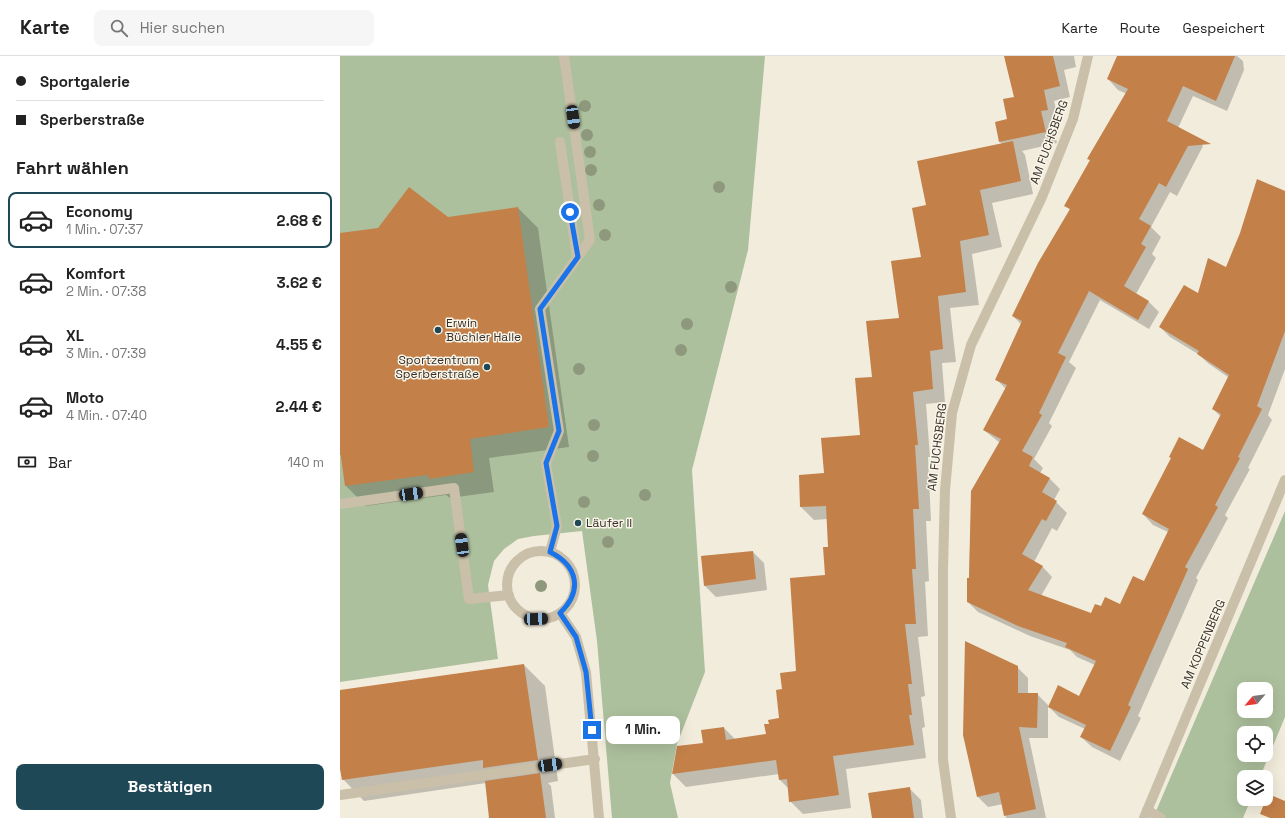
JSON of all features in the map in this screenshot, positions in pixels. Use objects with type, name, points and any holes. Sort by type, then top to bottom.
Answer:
[{"type":"street","points":[[550,552],[557,526],[546,463],[559,431],[540,309],[590,240],[564,56]]},
{"type":"street","name":"AM FUCHSBERG","points":[[951,818],[943,760],[943,570],[945,490],[952,413],[971,345],[1042,197],[1073,119],[1088,56]]},
{"type":"street","points":[[560,142],[578,257]]},
{"type":"street","name":"AM KOPPENBERG","points":[[1145,814],[1285,480]]},
{"type":"street","points":[[340,504],[454,488],[469,599],[508,595]]},
{"type":"street","points":[[532,552],[550,552],[560,557],[569,566],[575,579],[575,591],[568,605],[560,613],[548,618],[536,619],[527,616],[518,609],[508,595],[507,579],[511,568],[522,557],[532,552]]},
{"type":"street","points":[[560,613],[576,637],[586,672],[595,759],[599,818]]},
{"type":"street","points":[[340,795],[595,759]]},
{"type":"street","points":[[1145,814],[1161,818]]},
{"type":"green space","name":"Sportzentrum Sperberstraße","points":[[340,56],[765,56],[748,250],[692,470],[705,672],[677,744],[670,783],[678,818],[612,818],[597,641],[582,531],[518,539],[504,549],[494,561],[488,585],[498,659],[340,682]]},
{"type":"green space","points":[[1285,511],[1285,717],[1273,746],[1273,726],[1237,726],[1237,762],[1266,762],[1263,770],[1237,770],[1237,806],[1248,806],[1243,818],[1153,818]]},
{"type":"building","points":[[1004,56],[1053,56],[1060,86],[1044,90],[1048,110],[1041,111],[1046,132],[999,142],[995,122],[1007,119],[1003,99],[1014,97]]},
{"type":"building","points":[[1117,56],[1235,56],[1216,101],[1183,86],[1167,121],[1211,144],[1188,146],[1166,187],[1159,183],[1139,219],[1151,226],[1141,244],[1146,247],[1124,286],[1149,301],[1138,320],[1089,291],[1058,353],[1066,357],[1039,413],[1042,415],[1022,451],[1033,457],[1029,466],[1050,478],[1042,492],[1057,501],[1046,521],[1042,519],[1022,554],[1043,566],[1028,590],[1091,613],[1095,604],[1101,606],[1105,597],[1120,604],[1133,576],[1144,581],[1169,529],[1142,514],[1171,458],[1169,457],[1179,437],[1203,450],[1221,414],[1212,409],[1229,375],[1197,354],[1199,351],[1159,327],[1184,285],[1198,293],[1208,258],[1226,267],[1240,233],[1257,179],[1285,191],[1285,331],[1257,406],[1262,409],[1238,457],[1240,458],[1215,505],[1218,507],[1185,567],[1188,569],[1128,705],[1131,707],[1110,751],[1080,737],[1086,725],[1048,707],[1058,685],[1079,696],[1096,661],[1065,647],[1067,643],[1018,626],[967,602],[967,578],[969,578],[971,491],[1001,439],[983,430],[1007,385],[995,380],[1022,321],[1012,316],[1038,263],[1070,209],[1064,206],[1090,160],[1087,159],[1128,89],[1107,79]]},
{"type":"building","points":[[1013,141],[1021,181],[980,190],[989,235],[960,241],[966,292],[938,296],[943,349],[930,351],[933,389],[913,392],[918,445],[915,445],[919,509],[913,509],[916,569],[912,569],[916,624],[905,624],[912,684],[908,684],[912,715],[909,715],[914,745],[833,756],[839,795],[789,802],[787,779],[779,780],[776,760],[672,774],[677,746],[703,743],[701,730],[724,727],[726,740],[766,734],[764,724],[769,724],[768,720],[779,718],[776,690],[782,689],[780,673],[796,671],[790,578],[825,575],[823,547],[828,547],[826,506],[800,507],[799,475],[824,473],[821,438],[860,435],[855,378],[872,377],[866,321],[899,318],[891,261],[921,257],[912,208],[926,205],[917,161]]},
{"type":"building","name":"Erwin Büchler Halle","points":[[409,187],[448,217],[518,207],[549,427],[470,439],[474,472],[429,479],[428,475],[345,486],[340,450],[340,233],[378,228]]},
{"type":"building","points":[[753,551],[756,579],[704,586],[701,556]]},
{"type":"building","points":[[965,641],[1018,666],[1018,693],[1038,693],[1037,728],[1019,727],[1036,809],[1004,816],[999,792],[977,797],[963,735]]},
{"type":"building","points":[[524,664],[538,760],[483,768],[483,760],[342,780],[340,769],[340,690]]},
{"type":"building","points":[[540,773],[546,818],[489,818],[485,781]]},
{"type":"building","points":[[910,787],[914,818],[872,818],[868,793]]},
{"type":"building","points":[[1273,796],[1285,801],[1285,818],[1270,818],[1260,814],[1263,806],[1273,806]]},
{"type":"place","name":"Erwin Büchler Halle","points":[[438,330]]},
{"type":"place","name":"Sportzentrum Sperberstraße","points":[[487,367]]},
{"type":"place","name":"Läufer II","points":[[578,523]]},
{"type":"route","points":[[570,212],[578,257],[540,309],[559,431],[546,463],[557,526],[550,552],[560,557],[569,566],[575,579],[575,591],[568,605],[560,613],[576,637],[586,672],[592,730]]}]
